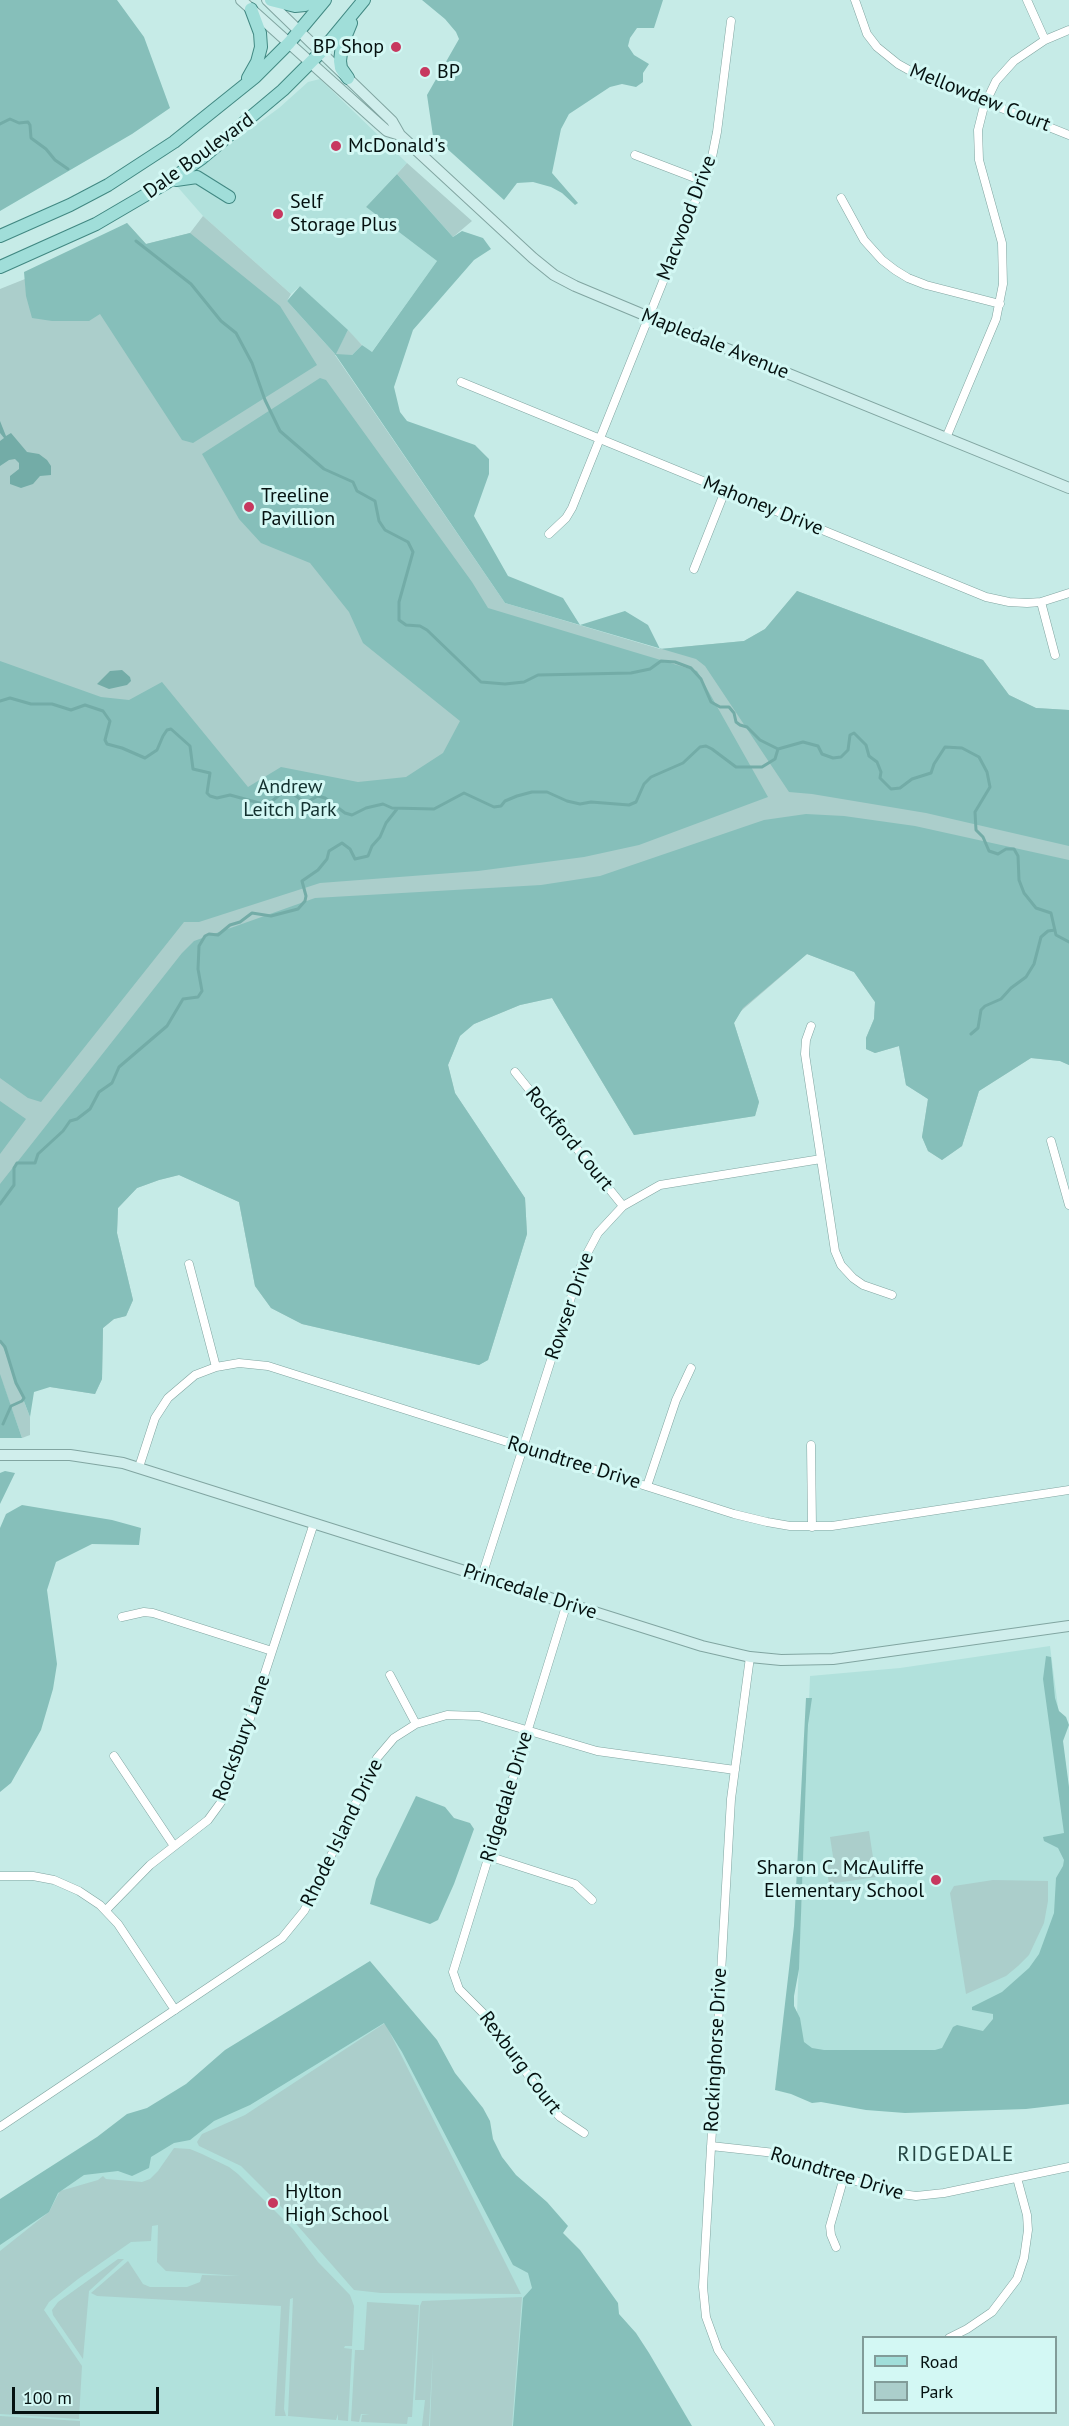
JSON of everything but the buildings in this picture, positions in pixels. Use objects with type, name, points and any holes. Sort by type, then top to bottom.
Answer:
[{"type":"main road","points":[[269,0],[295,6],[305,5],[314,0]]},
{"type":"main road","name":"Dale Boulevard","points":[[0,236],[70,205],[150,159],[242,88],[289,44],[325,0]]},
{"type":"main road","name":"Dale Boulevard","points":[[0,267],[96,224],[166,183],[239,129],[321,52],[364,0]]},
{"type":"main road","points":[[242,88],[257,62],[261,47],[260,33],[251,9]]},
{"type":"main road","points":[[348,78],[341,68],[340,57],[355,12]]},
{"type":"main road","points":[[166,183],[197,177],[229,197]]},
{"type":"street","name":"Mapledale Avenue","points":[[241,0],[384,129],[400,135]]},
{"type":"street","name":"Mapledale Avenue","points":[[269,0],[393,121],[400,135],[554,275],[649,317],[1069,488]]},
{"type":"street","name":"Mellowdew Court","points":[[855,0],[867,34],[888,57],[916,74],[1069,135]]},
{"type":"street","points":[[1027,0],[1045,40]]},
{"type":"street","name":"Macwood Drive","points":[[549,534],[566,518],[572,508],[715,148],[731,21]]},
{"type":"street","points":[[946,438],[988,340],[1000,304],[1003,284],[1002,243],[977,145],[980,118],[985,101],[996,81],[1014,61],[1045,40],[1069,30]]},
{"type":"street","points":[[635,155],[703,181]]},
{"type":"street","points":[[842,198],[868,245],[895,270],[926,285],[1000,304]]},
{"type":"street","name":"Mahoney Drive","points":[[461,382],[986,597],[1017,603],[1041,602],[1069,593]]},
{"type":"street","points":[[694,569],[725,490]]},
{"type":"street","points":[[1041,602],[1055,655]]},
{"type":"street","points":[[811,1026],[806,1040],[805,1054],[832,1240],[837,1259],[844,1270],[858,1282],[892,1295]]},
{"type":"street","name":"Rockford Court","points":[[515,1072],[623,1206]]},
{"type":"street","points":[[1051,1141],[1069,1205]]},
{"type":"street","name":"Rowser Drive","points":[[482,1576],[582,1263],[598,1233],[623,1206],[649,1190],[669,1183],[821,1159]]},
{"type":"street","points":[[189,1264],[216,1367]]},
{"type":"street","name":"Roundtree Drive","points":[[139,1467],[155,1418],[168,1398],[195,1375],[216,1367],[239,1363],[268,1366],[523,1448],[767,1522],[812,1527],[1069,1490]]},
{"type":"street","points":[[647,1486],[676,1400],[691,1368]]},
{"type":"street","points":[[811,1445],[812,1527]]},
{"type":"street","name":"Princedale Drive","points":[[0,1455],[70,1455],[111,1460],[139,1467],[702,1646],[750,1657],[781,1660],[832,1659],[1069,1626]]},
{"type":"street","name":"Rocksbury Lane","points":[[106,1910],[150,1865],[207,1820],[224,1798],[314,1523]]},
{"type":"street","name":"Ridgedale Drive","points":[[459,1989],[454,1981],[453,1968],[567,1603]]},
{"type":"street","points":[[122,1617],[144,1612],[153,1613],[273,1652]]},
{"type":"street","name":"Rockinghorse Drive","points":[[750,1657],[731,1799],[703,2287],[706,2318],[718,2350],[770,2426]]},
{"type":"street","points":[[390,1675],[416,1724]]},
{"type":"street","name":"Rhode Island Drive","points":[[0,2127],[282,1938],[294,1925],[312,1896],[377,1758],[394,1738],[416,1724],[447,1715],[463,1714],[486,1717],[597,1751],[735,1770]]},
{"type":"street","points":[[114,1756],[174,1846]]},
{"type":"street","points":[[488,1856],[575,1884],[592,1900]]},
{"type":"street","points":[[0,1876],[33,1876],[54,1880],[79,1891],[106,1910],[118,1924],[175,2010]]},
{"type":"street","name":"Rexburg Court","points":[[459,1989],[491,2021],[554,2110],[584,2133]]},
{"type":"street","name":"Roundtree Drive","points":[[711,2146],[776,2154],[888,2192],[916,2196],[944,2193],[1069,2167]]},
{"type":"street","points":[[836,2247],[830,2226],[844,2177]]},
{"type":"street","points":[[951,2336],[973,2326],[992,2312],[1017,2279],[1024,2258],[1028,2230],[1027,2215],[1017,2178]]},
{"type":"shaded area","points":[[320,79],[407,163],[366,207],[437,261],[371,353],[300,286],[291,294],[203,216],[175,184],[279,108],[308,82]]},
{"type":"shaded area","points":[[0,421],[6,436],[11,433],[27,452],[39,454],[47,460],[51,466],[51,475],[40,476],[33,484],[21,488],[10,484],[10,476],[19,469],[19,463],[15,459],[0,466],[0,441],[4,438],[0,433]]},
{"type":"shaded area","points":[[122,670],[130,677],[131,681],[127,685],[109,689],[97,684],[110,671]]},
{"type":"shaded area","name":"Sharon C. McAuliffe Elementary School","points":[[1050,1646],[1069,1791],[1069,2098],[794,2091],[810,1676],[900,1668]]},
{"type":"shaded area","name":"Hylton High School","points":[[364,1972],[687,2426],[0,2426],[0,2215]]},
{"type":"green space","points":[[0,0],[117,0],[144,37],[170,108],[132,134],[0,211]]},
{"type":"green space","points":[[422,0],[663,0],[654,28],[637,28],[628,46],[634,55],[649,64],[643,73],[643,82],[636,87],[622,84],[610,87],[569,114],[561,129],[552,173],[578,203],[575,205],[551,187],[533,182],[517,183],[504,200],[433,136],[427,95],[459,39],[445,19]]},
{"type":"green space","points":[[407,163],[472,221],[453,237],[397,174]]},
{"type":"green space","points":[[397,174],[453,237],[462,231],[483,238],[491,249],[474,260],[413,330],[394,387],[400,412],[407,421],[475,445],[489,459],[489,474],[474,516],[508,576],[563,598],[580,625],[505,603],[335,354],[287,301],[300,286],[348,330],[336,354],[352,355],[362,345],[372,352],[437,261],[366,207]]},
{"type":"green space","name":"Andrew Leitch Park","points":[[203,216],[291,294],[287,301],[335,354],[348,330],[362,345],[352,355],[335,355],[505,603],[660,649],[744,641],[765,629],[797,591],[983,660],[1009,695],[1036,708],[1069,710],[1069,1065],[1060,1061],[1031,1058],[979,1091],[962,1146],[942,1160],[928,1151],[922,1137],[928,1099],[906,1085],[899,1046],[875,1053],[866,1049],[866,1038],[874,1019],[875,1002],[854,972],[807,954],[740,1012],[734,1023],[759,1102],[755,1116],[634,1135],[552,998],[520,1005],[474,1024],[460,1035],[448,1065],[455,1093],[525,1198],[527,1234],[488,1360],[479,1365],[302,1324],[271,1308],[255,1286],[239,1202],[179,1175],[137,1188],[118,1208],[117,1233],[133,1300],[126,1316],[114,1319],[103,1328],[102,1379],[95,1394],[50,1387],[18,1386],[30,1417],[30,1435],[22,1438],[3,1384],[0,1384],[0,289],[35,275],[127,223],[146,244],[190,233]]},
{"type":"green space","points":[[127,223],[146,244],[190,233],[280,306],[317,365],[193,443],[182,440],[100,314],[89,321],[52,321],[32,318],[26,296],[24,272]]},
{"type":"green space","points":[[320,378],[326,380],[472,582],[488,608],[697,671],[768,797],[639,845],[584,857],[478,871],[320,883],[199,922],[184,922],[41,1102],[28,1098],[0,1078],[0,661],[101,697],[129,700],[162,682],[248,787],[281,767],[358,782],[406,777],[443,753],[460,721],[363,643],[349,612],[310,563],[261,543],[239,519],[202,454]]},
{"type":"green space","points":[[797,591],[983,660],[1009,695],[1036,708],[1069,710],[1069,846],[926,813],[789,792],[705,666],[696,659],[661,649],[744,641],[765,629]]},
{"type":"green space","points":[[625,611],[648,625],[660,648],[580,625]]},
{"type":"green space","points":[[806,814],[844,816],[915,826],[1069,860],[1069,1065],[1060,1061],[1031,1058],[979,1091],[962,1146],[942,1160],[928,1151],[922,1137],[928,1099],[906,1085],[899,1046],[875,1053],[866,1049],[866,1038],[874,1019],[875,1002],[854,972],[807,954],[743,1008],[734,1023],[759,1102],[755,1116],[634,1135],[552,998],[520,1005],[474,1024],[460,1036],[448,1065],[455,1093],[525,1198],[527,1234],[488,1360],[479,1365],[302,1324],[271,1308],[255,1286],[239,1202],[179,1175],[137,1188],[118,1208],[117,1233],[133,1300],[126,1316],[114,1319],[103,1328],[102,1379],[95,1394],[50,1387],[34,1392],[30,1417],[0,1339],[0,1184],[182,953],[194,941],[315,898],[541,885],[600,876],[764,820]]},
{"type":"green space","points":[[0,1101],[26,1119],[0,1154]]},
{"type":"green space","points":[[0,1374],[22,1438],[0,1438]]},
{"type":"green space","points":[[5,1471],[15,1473],[0,1504],[0,1473]]},
{"type":"green space","points":[[22,1505],[112,1520],[141,1528],[139,1545],[92,1544],[56,1562],[47,1590],[57,1664],[53,1689],[41,1730],[11,1783],[0,1792],[0,1528],[6,1514]]},
{"type":"green space","points":[[1046,1656],[1051,1657],[1055,1698],[1059,1711],[1066,1717],[1069,1725],[1063,1741],[1069,1787],[1069,2104],[1026,2109],[905,2113],[866,2110],[821,2102],[812,2103],[775,2090],[794,1926],[806,1698],[812,1698],[808,1725],[799,1969],[794,1996],[794,2006],[800,2018],[804,2042],[812,2048],[824,2050],[935,2050],[942,2048],[953,2027],[957,2025],[983,2031],[993,2019],[993,2014],[972,2010],[972,2007],[1002,1992],[1029,1968],[1039,1954],[1054,1913],[1056,1878],[1064,1860],[1058,1848],[1044,1841],[1043,1837],[1064,1833],[1043,1679]]},
{"type":"green space","points":[[416,1796],[445,1807],[454,1818],[470,1823],[474,1829],[438,1920],[430,1924],[370,1904],[376,1879]]},
{"type":"green space","points":[[869,1831],[876,1877],[829,1884],[826,1865],[834,1863],[830,1837]]},
{"type":"green space","points":[[993,1880],[1048,1881],[1048,1901],[1044,1923],[1029,1955],[1018,1966],[1006,1976],[966,1994],[950,1893],[954,1886]]},
{"type":"green space","points":[[370,1961],[437,2040],[455,2073],[483,2108],[490,2121],[493,2139],[502,2157],[516,2175],[547,2202],[568,2226],[563,2233],[580,2250],[618,2303],[619,2314],[636,2333],[692,2426],[513,2426],[523,2298],[532,2288],[528,2273],[513,2265],[402,2052],[384,2023],[250,2105],[214,2121],[190,2140],[174,2143],[151,2157],[149,2168],[132,2176],[118,2171],[84,2175],[58,2193],[49,2212],[0,2245],[0,2199],[97,2137],[127,2114],[147,2108],[186,2084],[225,2050]]},
{"type":"green space","points":[[385,2023],[521,2294],[381,2293],[354,2290],[276,2201],[241,2166],[199,2146],[197,2142],[202,2134],[245,2115]]},
{"type":"green space","points":[[174,2148],[190,2149],[229,2167],[238,2174],[293,2229],[318,2262],[350,2295],[354,2306],[352,2346],[344,2348],[352,2349],[348,2421],[338,2420],[338,2414],[336,2420],[288,2416],[293,2298],[290,2299],[284,2409],[286,2416],[275,2416],[281,2306],[97,2296],[91,2293],[128,2261],[143,2284],[150,2287],[187,2287],[200,2282],[202,2275],[240,2276],[166,2271],[157,2262],[158,2225],[152,2226],[151,2241],[131,2242],[78,2279],[49,2302],[44,2310],[82,2366],[79,2419],[0,2414],[0,2251],[49,2212],[60,2191],[98,2180],[103,2176],[106,2179],[142,2182],[150,2179]]},
{"type":"green space","points":[[118,2259],[124,2259],[89,2291],[83,2359],[53,2315],[52,2310],[58,2302]]},
{"type":"green space","points":[[522,2297],[512,2426],[430,2426],[433,2348],[429,2426],[422,2426],[425,2400],[415,2400],[422,2301]]},
{"type":"green space","points":[[367,2302],[419,2305],[412,2417],[408,2417],[407,2424],[361,2422],[362,2415],[370,2415],[361,2414],[359,2422],[351,2421],[355,2350],[364,2350]]},
{"type":"green space","points":[[0,2416],[80,2421],[80,2426],[0,2426]]},
{"type":"waterway","points":[[0,124],[10,119],[19,123],[28,122],[31,138],[68,169]]},
{"type":"waterway","points":[[136,241],[191,284],[221,321],[236,333],[252,363],[265,400],[280,431],[324,469],[353,482],[357,491],[375,501],[379,521],[385,530],[408,542],[413,552],[399,602],[399,620],[406,625],[420,626],[427,630],[481,682],[505,684],[524,682],[538,675],[631,673],[650,669],[661,661],[675,662],[691,668],[701,679],[711,702],[720,707],[729,707],[734,713],[736,722],[747,727],[760,740],[778,749]]},
{"type":"waterway","points":[[0,701],[10,698],[31,704],[52,704],[71,710],[85,705],[103,711],[110,721],[105,740],[107,744],[145,758],[157,750],[163,736],[167,730],[171,729],[190,746],[193,769],[210,773],[207,793],[210,796],[217,798],[230,795],[263,804],[271,802],[284,791],[291,792],[305,803],[318,796],[325,798],[345,813],[352,815],[366,808],[383,804],[392,808],[434,809],[464,793],[494,807],[532,792],[547,792],[580,804],[591,802],[629,805],[636,802],[644,784],[651,777],[683,763],[700,747],[706,746],[712,749],[736,767],[762,767],[775,759],[778,749],[803,742],[818,746],[822,754],[833,758],[841,757],[848,750],[850,735],[854,733],[866,745],[869,756],[877,762],[881,772],[880,778],[891,789],[900,788],[912,779],[931,773],[945,747],[962,748],[979,757],[987,772],[990,787],[975,812],[976,830],[983,837],[989,851],[998,854],[1006,849],[1014,849],[1018,856],[1019,880],[1024,893],[1036,908],[1051,913],[1056,935],[1069,942]]},
{"type":"waterway","points":[[0,1204],[14,1185],[14,1168],[17,1163],[35,1163],[38,1154],[63,1131],[70,1121],[77,1119],[90,1109],[99,1092],[112,1083],[119,1067],[167,1026],[183,999],[198,997],[202,991],[198,969],[199,946],[205,936],[218,935],[230,925],[240,922],[252,913],[271,916],[298,909],[306,896],[302,881],[318,870],[327,859],[329,851],[342,843],[350,849],[355,859],[368,856],[386,823],[397,809]]},
{"type":"waterway","points":[[971,1034],[978,1028],[981,1010],[1001,999],[1026,977],[1034,964],[1041,937],[1048,931],[1055,930]]},
{"type":"waterway","points":[[0,1341],[5,1347],[16,1383],[24,1398],[11,1406],[3,1424]]},
{"type":"place","name":"BP Shop","points":[[396,47]]},
{"type":"place","name":"BP","points":[[425,72]]},
{"type":"place","name":"McDonald's","points":[[336,146]]},
{"type":"place","name":"Self Storage Plus","points":[[278,214]]},
{"type":"place","name":"Treeline Pavillion","points":[[249,507]]},
{"type":"place","name":"Sharon C. McAuliffe Elementary School","points":[[936,1880]]},
{"type":"place","name":"Hylton High School","points":[[273,2203]]},
{"type":"district","name":"RIDGEDALE","points":[[956,2155]]}]
